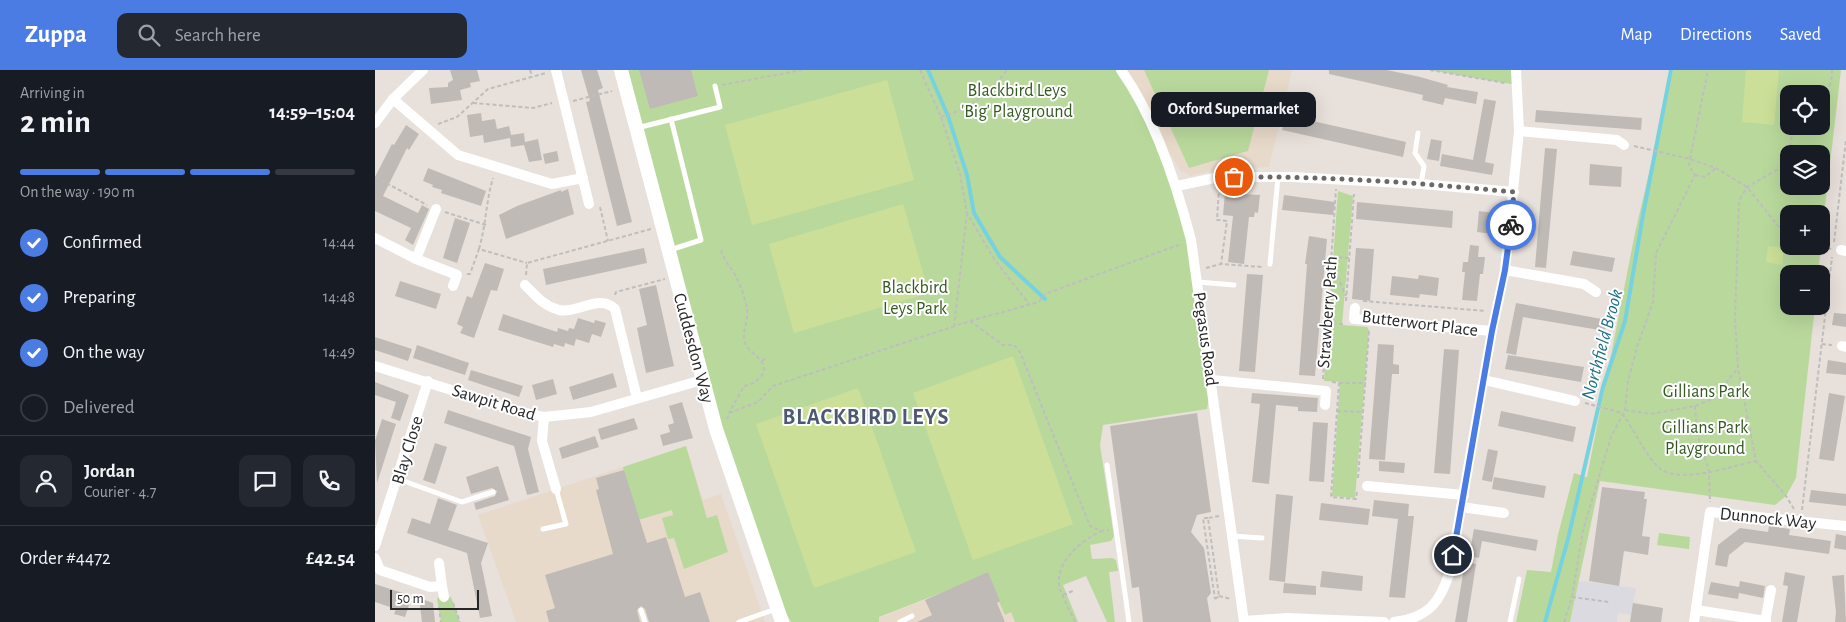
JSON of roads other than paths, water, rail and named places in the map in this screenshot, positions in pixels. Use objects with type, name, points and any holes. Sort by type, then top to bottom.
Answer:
[{"type":"street","points":[[375,122],[393,99],[423,70]]},
{"type":"street","name":"Cuddesdon Way","points":[[621,70],[667,251],[716,429],[782,622]]},
{"type":"street","name":"Pegasus Road","points":[[1121,70],[1150,124],[1177,186],[1191,240],[1212,380],[1244,622]]},
{"type":"street","points":[[1394,622],[1421,619],[1433,607],[1444,591],[1464,495],[1483,380],[1505,270],[1519,131],[1516,70]]},
{"type":"street","points":[[556,71],[589,204]]},
{"type":"street","points":[[393,99],[458,155],[552,184],[583,178]]},
{"type":"street","points":[[1519,131],[1617,140],[1624,144]]},
{"type":"street","points":[[1177,186],[1219,177],[1278,176],[1421,184],[1514,192]]},
{"type":"street","points":[[417,259],[436,209]]},
{"type":"street","points":[[375,238],[417,259],[457,275],[453,286]]},
{"type":"street","points":[[1505,270],[1584,284],[1596,292]]},
{"type":"street","points":[[525,284],[543,303],[561,311],[602,303],[611,304],[615,309],[637,398]]},
{"type":"street","name":"Butterwort Place","points":[[1350,308],[1355,319],[1492,331]]},
{"type":"street","name":"Sawpit Road","points":[[375,366],[428,381],[518,411],[544,417],[591,412],[702,380]]},
{"type":"street","name":"Strawberry Path","points":[[1212,380],[1326,391],[1327,407]]},
{"type":"street","points":[[1483,380],[1575,401]]},
{"type":"street","name":"Blay Close","points":[[375,546],[399,479],[428,381]]},
{"type":"street","points":[[544,417],[542,441],[556,489]]},
{"type":"street","points":[[1363,483],[1464,495]]},
{"type":"street","points":[[1461,507],[1504,513]]},
{"type":"street","name":"Dunnock Way","points":[[1694,622],[1710,512],[1846,526]]},
{"type":"street","points":[[375,558],[380,570],[430,587],[441,586]]},
{"type":"street","points":[[439,563],[443,597]]},
{"type":"street","points":[[1696,610],[1765,621],[1771,590]]},
{"type":"street","points":[[1244,622],[1287,620],[1384,622]]},
{"type":"lane","points":[[636,128],[720,108],[715,86]]},
{"type":"lane","points":[[667,251],[701,240],[671,119]]},
{"type":"lane","points":[[1418,133],[1415,153],[1424,166],[1421,184]]},
{"type":"lane","points":[[1270,264],[1278,176]]},
{"type":"lane","points":[[1197,277],[1234,285]]},
{"type":"lane","points":[[1107,465],[1129,622]]},
{"type":"lane","points":[[399,479],[462,502],[493,492]]},
{"type":"lane","points":[[543,529],[566,524],[556,489]]},
{"type":"lane","points":[[1232,536],[1262,538]]},
{"type":"lane","points":[[1510,622],[1519,579]]},
{"type":"lane","points":[[739,622],[777,609]]},
{"type":"lane","points":[[641,610],[645,622]]},
{"type":"lane","points":[[900,622],[912,616]]},
{"type":"waterway","points":[[928,70],[948,116],[967,175],[974,213],[1000,257],[1045,299]]},
{"type":"waterway","name":"Northfield Brook","points":[[1545,622],[1568,539],[1603,387],[1625,321],[1671,70]]},
{"type":"place","name":"Oxford Supermarket","points":[[1234,177]]},
{"type":"district","name":"BLACKBIRD LEYS","points":[[866,416]]},
{"type":"park label","name":"Blackbird Leys 'Big' Playground","points":[[1017,100]]},
{"type":"park label","name":"Blackbird Leys Park","points":[[915,297]]},
{"type":"park label","name":"Gillians Park","points":[[1706,391]]},
{"type":"park label","name":"Gillians Park Playground","points":[[1705,437]]}]
